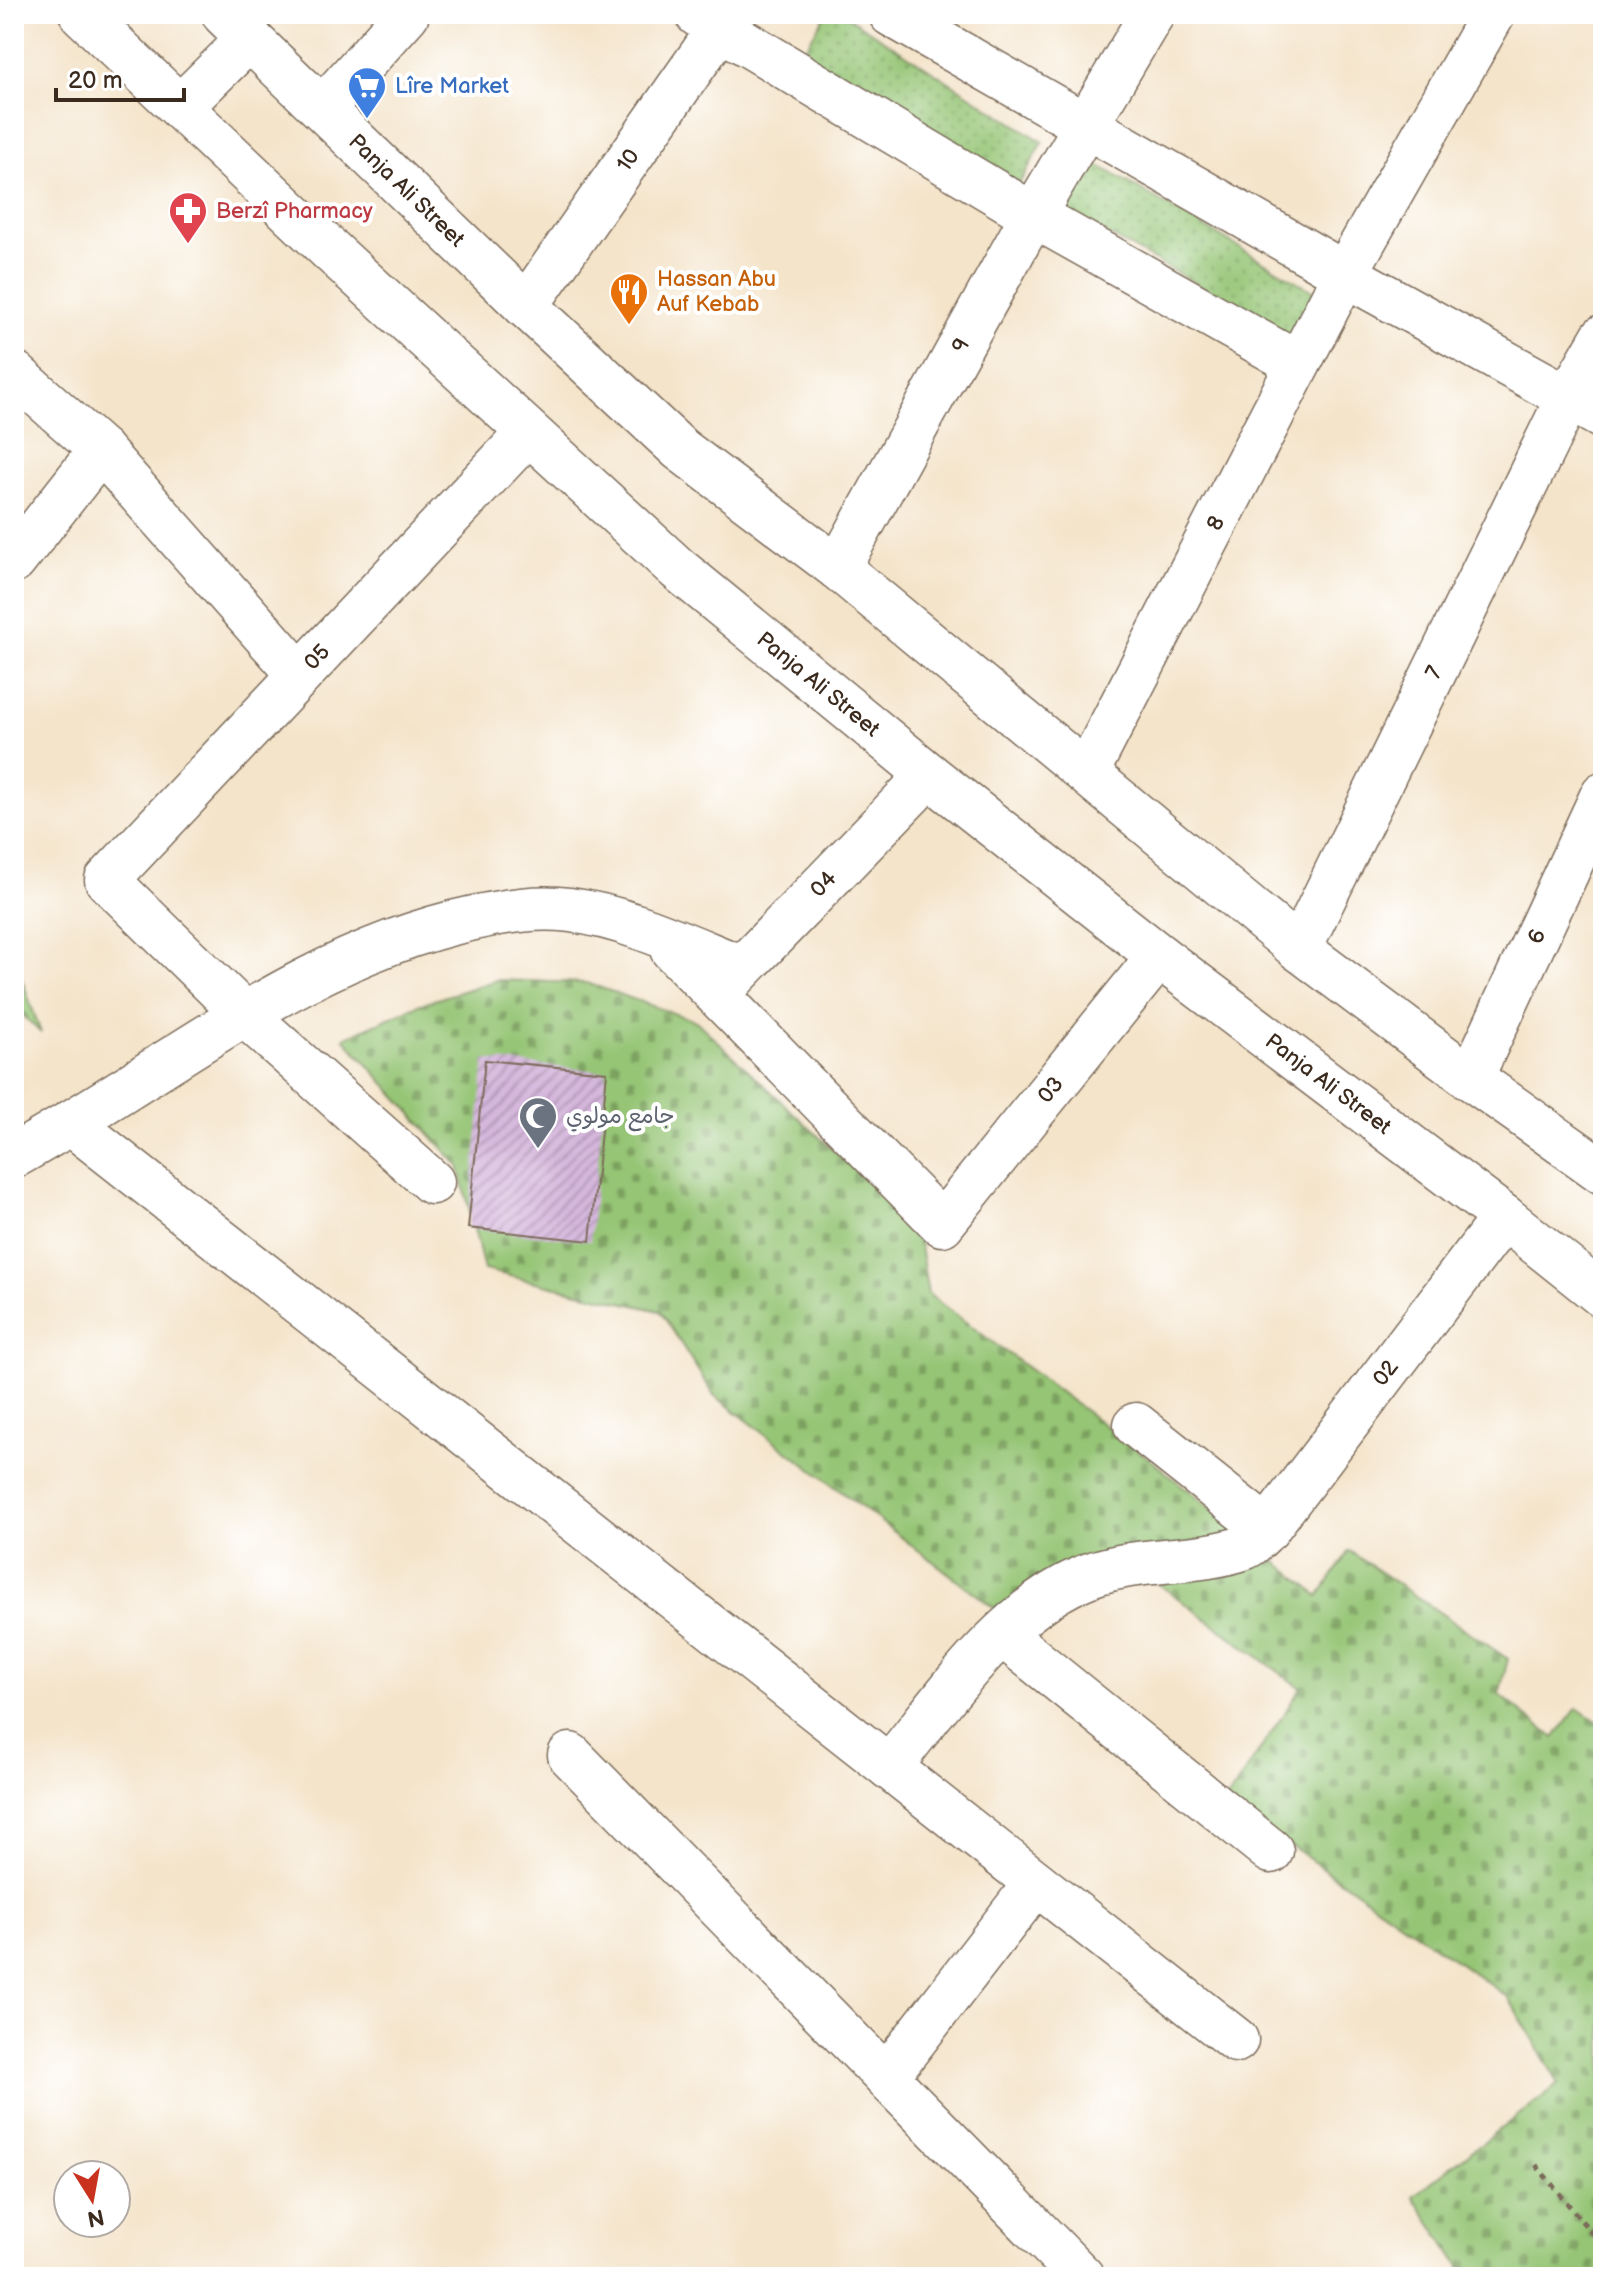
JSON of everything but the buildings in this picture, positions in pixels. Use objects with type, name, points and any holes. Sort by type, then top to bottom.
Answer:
[{"type":"street","name":"Panja Ali Street","points":[[82,14],[329,249],[678,569],[929,775],[1159,956],[1504,1217],[1603,1296]]},
{"type":"street","points":[[323,108],[407,14]]},
{"type":"street","points":[[891,14],[1345,274],[1586,406]]},
{"type":"street","name":"9","points":[[838,568],[1033,215],[1152,14]]},
{"type":"street","name":"8","points":[[1087,772],[1345,274],[1493,14]]},
{"type":"street","points":[[716,18],[1033,215],[1298,364]]},
{"type":"street","name":"10","points":[[526,306],[716,18]]},
{"type":"street","name":"Panja Ali Street","points":[[237,26],[526,306],[680,449],[838,568],[1299,949],[1603,1172]]},
{"type":"street","points":[[180,107],[237,26]]},
{"type":"street","name":"7","points":[[1299,949],[1586,406],[1603,337]]},
{"type":"street","points":[[14,373],[101,450],[300,675]]},
{"type":"street","name":"05","points":[[244,1014],[107,880],[528,433]]},
{"type":"street","points":[[14,561],[101,450]]},
{"type":"street","name":"04","points":[[730,980],[929,775]]},
{"type":"street","name":"6","points":[[1471,1078],[1603,794]]},
{"type":"street","points":[[14,1156],[72,1124],[244,1014],[368,952],[452,923],[530,908],[572,910],[658,936],[730,980]]},
{"type":"street","name":"03","points":[[730,980],[942,1224],[1159,956]]},
{"type":"street","points":[[244,1014],[432,1182]]},
{"type":"street","points":[[72,1124],[1236,2040]]},
{"type":"street","name":"02","points":[[1267,1529],[1504,1217]]},
{"type":"street","points":[[889,1767],[986,1649],[1042,1600],[1082,1578],[1124,1566],[1246,1548],[1267,1529],[1136,1425]]},
{"type":"street","points":[[1003,1635],[1271,1851]]},
{"type":"street","points":[[570,1755],[1082,2277]]},
{"type":"street","points":[[886,2077],[1036,1883]]},
{"type":"path","points":[[1536,2165],[1603,2247]]},
{"type":"green space","points":[[826,14],[843,14],[1043,142],[1019,184],[802,53]]},
{"type":"green space","points":[[1091,161],[1315,292],[1291,336],[1062,209]]},
{"type":"green space","points":[[14,957],[41,1033],[14,1006]]},
{"type":"green space","points":[[497,980],[587,983],[696,1021],[917,1229],[928,1294],[1151,1460],[1319,1596],[1349,1551],[1508,1659],[1499,1694],[1554,1738],[1577,1708],[1603,1725],[1603,2277],[1467,2277],[1413,2196],[1559,2084],[1508,1997],[1226,1801],[1301,1688],[1156,1582],[1103,1583],[1057,1608],[1034,1638],[714,1395],[660,1311],[484,1270],[459,1166],[344,1038],[418,1005]]},
{"type":"place","name":"Lîre Market","points":[[367,120]]},
{"type":"place","name":"Berzî Pharmacy","points":[[188,245]]},
{"type":"place","name":"Hassan Abu Auf Kebab","points":[[629,326]]},
{"type":"place","name":"جامع مولوي","points":[[538,1150]]}]
